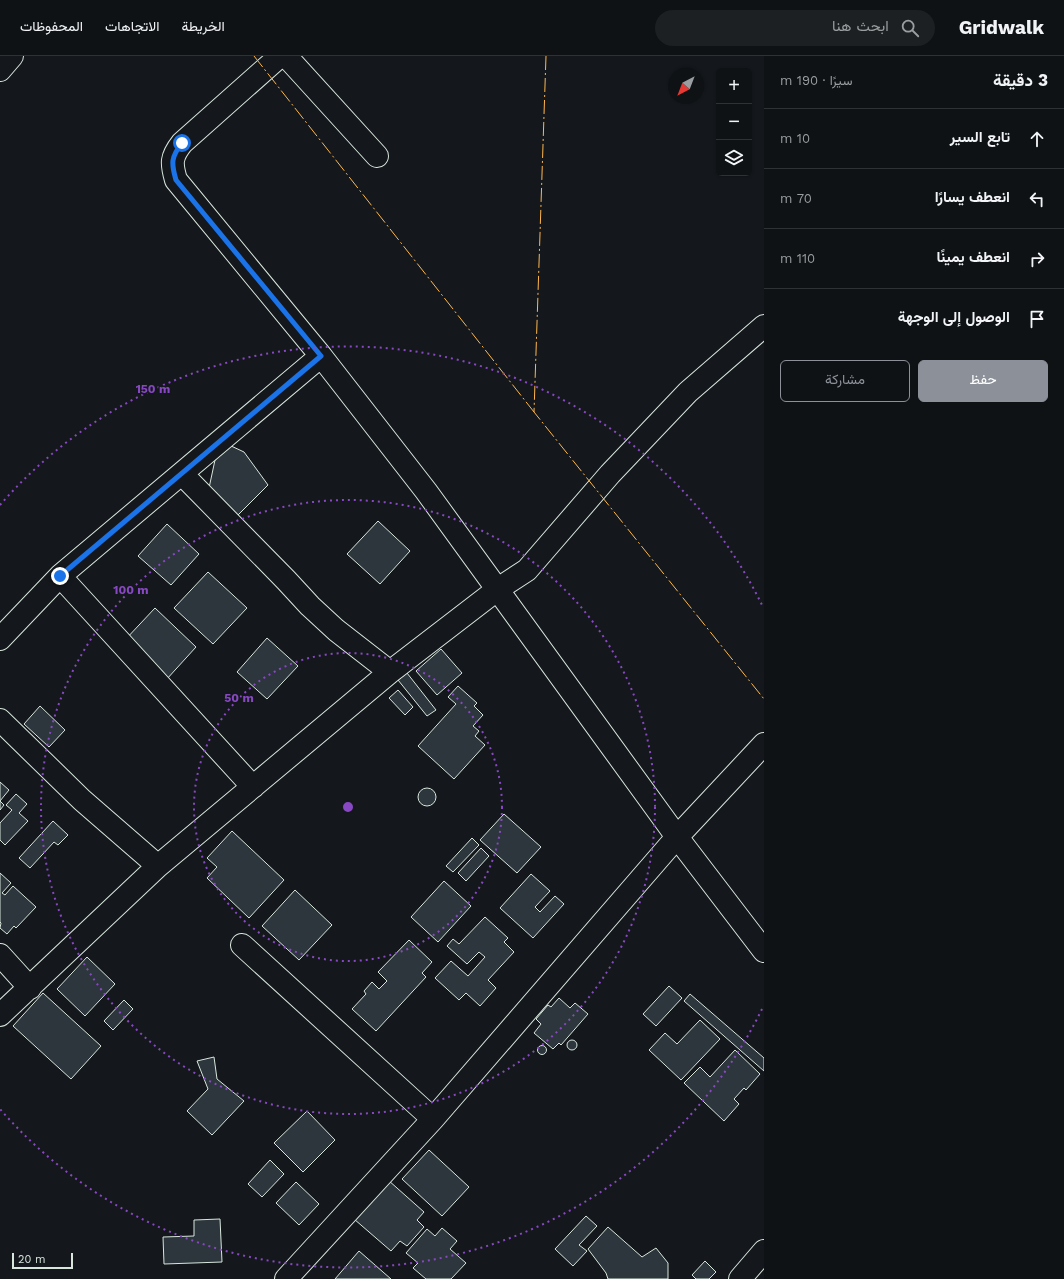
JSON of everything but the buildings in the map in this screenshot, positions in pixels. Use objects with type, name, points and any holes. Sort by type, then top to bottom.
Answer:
[{"type":"street","points":[[0,70],[12,56]]},
{"type":"street","points":[[280,56],[182,143],[174,152],[171,165],[176,180],[321,356],[426,491],[677,837],[764,951]]},
{"type":"street","points":[[286,56],[377,156]]},
{"type":"street","points":[[0,1015],[158,866],[390,672],[498,589],[527,570],[610,474],[683,397],[764,326]]},
{"type":"street","points":[[0,639],[60,576],[321,356]]},
{"type":"street","points":[[182,474],[310,606],[336,630],[390,672]]},
{"type":"street","points":[[60,576],[253,787]]},
{"type":"street","points":[[0,720],[82,800],[158,866]]},
{"type":"street","points":[[286,1279],[433,1119],[677,837],[764,744]]},
{"type":"street","points":[[242,945],[433,1119]]},
{"type":"street","points":[[0,955],[30,988]]},
{"type":"street","points":[[740,1279],[764,1251]]},
{"type":"power","points":[[254,56],[534,412]]},
{"type":"power","points":[[546,56],[534,412],[764,699]]},
{"type":"route","points":[[60,576],[321,356],[176,180],[171,165],[174,152],[182,143]]}]
